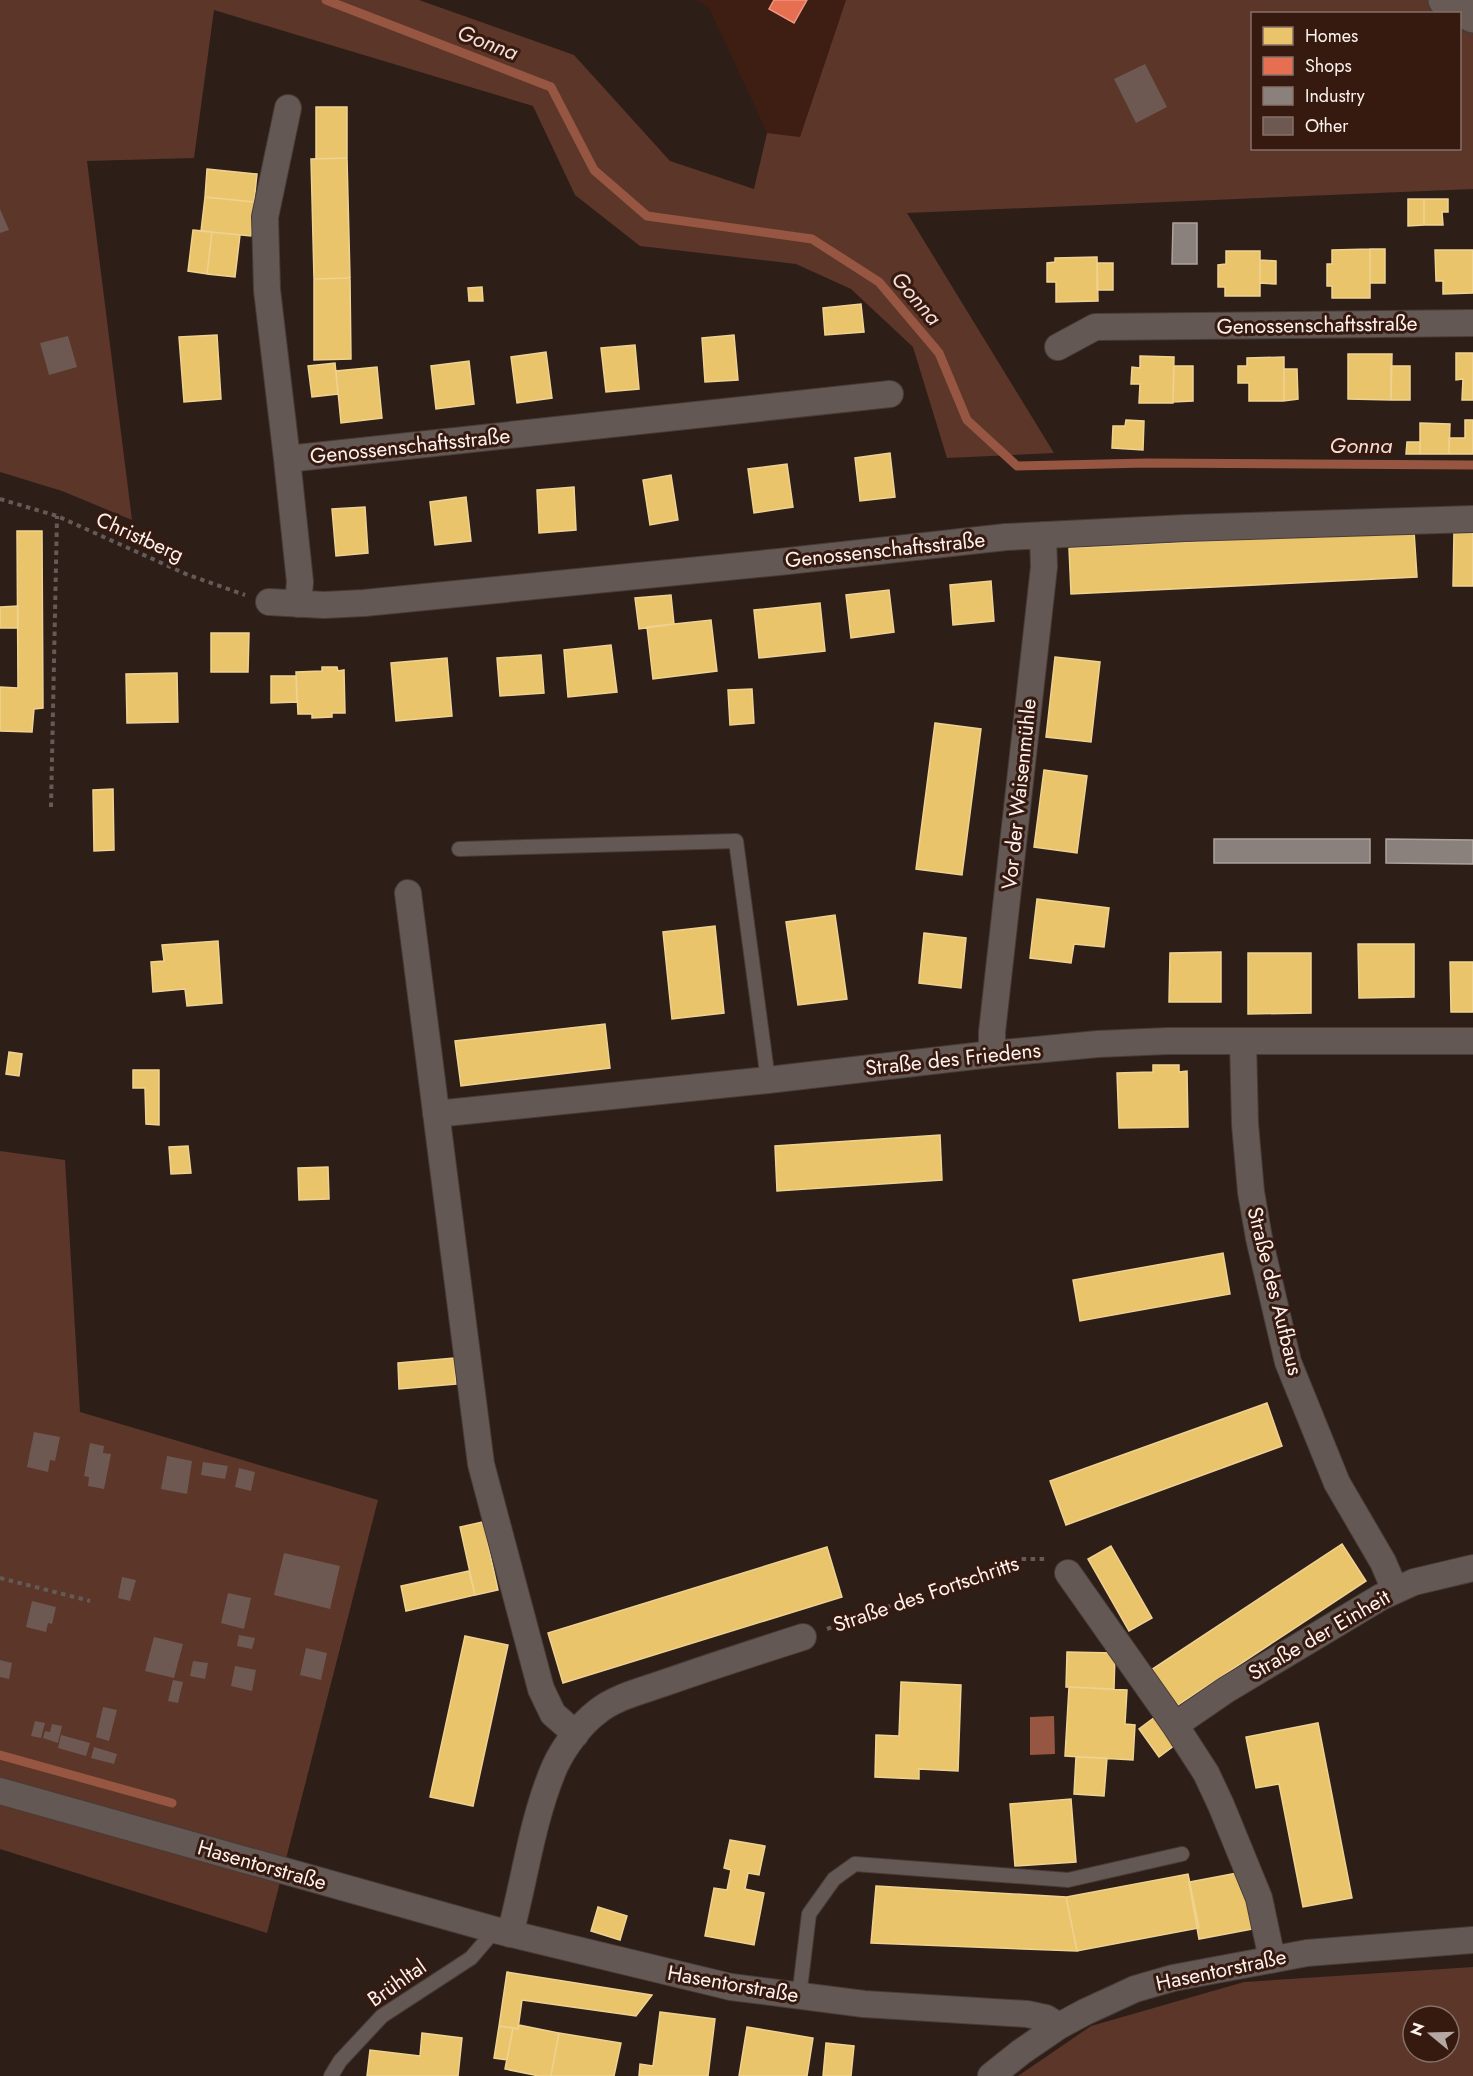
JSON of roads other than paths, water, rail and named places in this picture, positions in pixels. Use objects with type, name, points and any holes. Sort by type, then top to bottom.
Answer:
[{"type":"main road","points":[[1445,0],[1473,16]]},
{"type":"street","name":"Genossenschaftsstraße","points":[[288,108],[265,217],[267,290],[300,582],[298,604]]},
{"type":"street","name":"Genossenschaftsstraße","points":[[1058,347],[1095,327],[1473,323]]},
{"type":"street","name":"Genossenschaftsstraße","points":[[287,459],[890,394]]},
{"type":"street","name":"Genossenschaftsstraße","points":[[268,602],[324,605],[364,603],[1006,537],[1197,527],[1473,519]]},
{"type":"street","name":"Vor der Waisenmühle","points":[[992,1054],[992,1032],[1044,567],[1043,535]]},
{"type":"street","points":[[408,893],[481,1464],[542,1694],[553,1714],[576,1734]]},
{"type":"street","name":"Straße des Friedens","points":[[436,1114],[768,1080],[992,1054],[1110,1044],[1168,1041],[1473,1041]]},
{"type":"street","name":"Straße des Aufbaus","points":[[1243,1041],[1245,1124],[1251,1192],[1259,1238],[1288,1362],[1337,1483],[1383,1562],[1395,1590]]},
{"type":"street","name":"Straße der Einheit","points":[[1175,1725],[1226,1690],[1338,1621],[1395,1590],[1414,1582],[1473,1568]]},
{"type":"street","points":[[1068,1573],[1202,1766],[1221,1805],[1259,1898],[1272,1959]]},
{"type":"street","points":[[502,1932],[556,1763],[576,1734],[598,1711],[615,1701],[803,1637]]},
{"type":"street","name":"Hasentorstraße","points":[[0,1791],[502,1932],[731,1987],[876,2006],[1027,2014],[1046,2018],[1059,2026],[1110,1999],[1173,1978],[1334,1950],[1473,1940]]},
{"type":"street","points":[[991,2076],[1059,2026]]},
{"type":"lane","points":[[459,849],[736,841],[768,1080]]},
{"type":"lane","points":[[799,1997],[809,1914],[834,1879],[855,1864],[1068,1880],[1182,1854]]},
{"type":"lane","name":"Brühltal","points":[[331,2076],[340,2061],[382,2016],[471,1958],[502,1932]]},
{"type":"waterway","name":"Gonna","points":[[326,0],[551,87],[594,170],[647,216],[812,239],[879,282],[939,353],[967,420],[1017,466],[1147,463],[1473,465]]},
{"type":"waterway","points":[[0,1755],[172,1803]]}]
